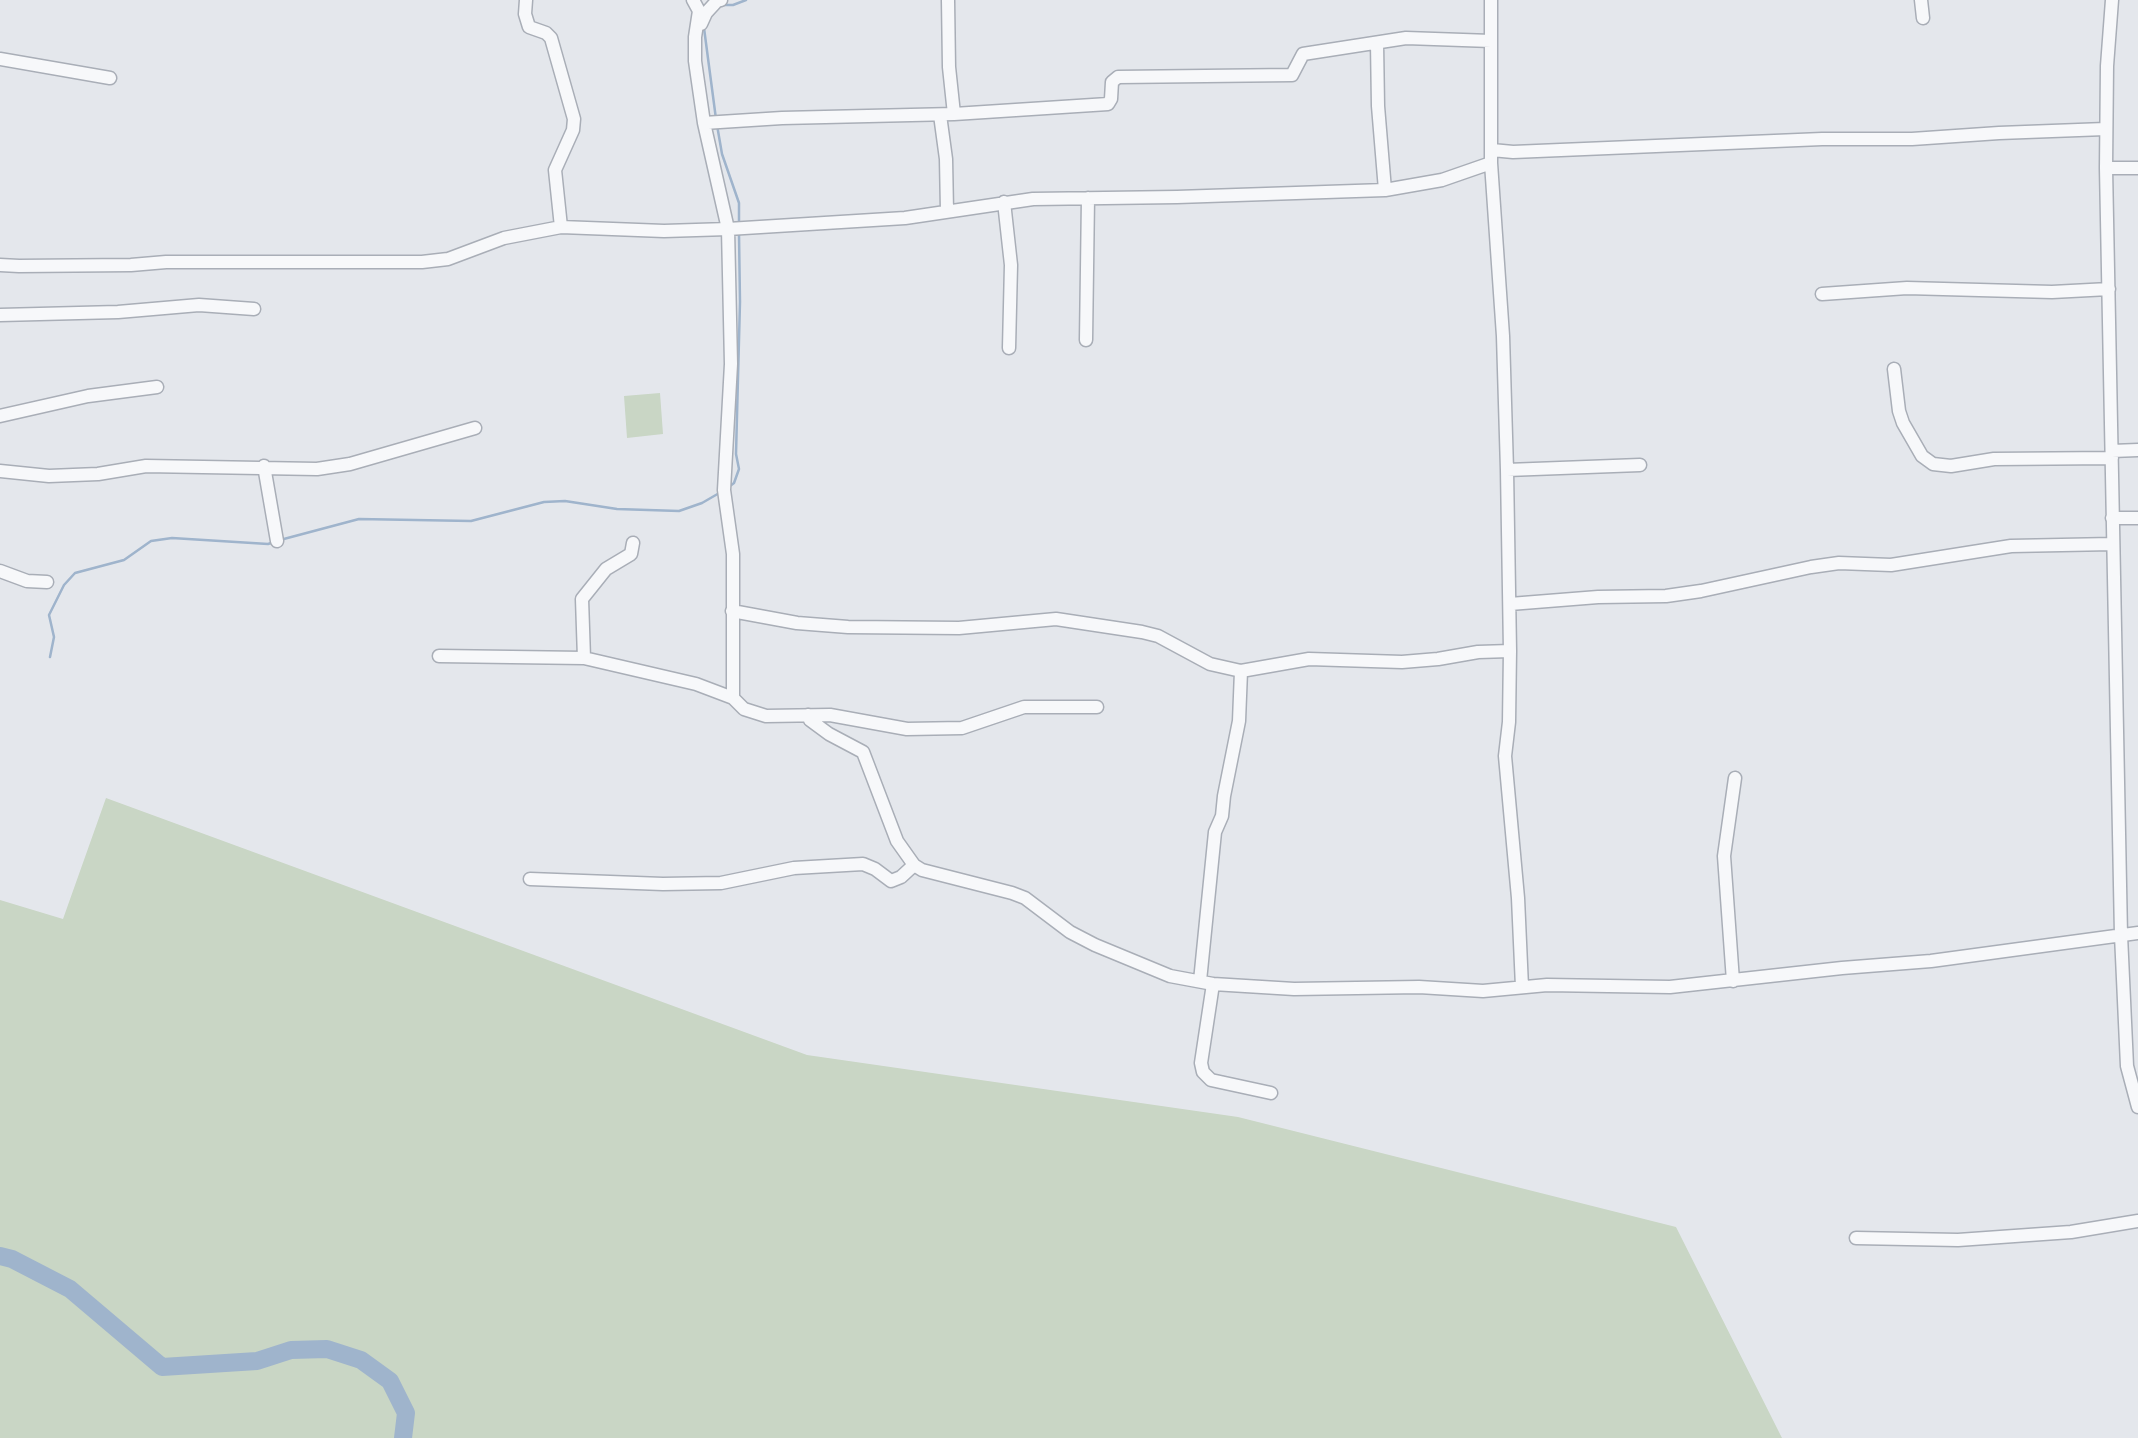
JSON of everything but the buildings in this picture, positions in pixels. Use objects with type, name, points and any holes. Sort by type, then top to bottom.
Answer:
[{"type":"street","points":[[526,0],[529,27],[546,33],[551,38],[574,120],[573,130],[555,170],[561,227]]},
{"type":"street","points":[[693,0],[699,11],[695,61],[704,123],[728,229],[731,365],[724,490],[733,547],[733,698]]},
{"type":"street","points":[[695,37],[706,13],[721,0]]},
{"type":"street","points":[[948,0],[949,67],[954,114]]},
{"type":"street","points":[[1491,0],[1492,156],[1503,336],[1510,604],[1509,722],[1505,756],[1518,898],[1522,986]]},
{"type":"street","points":[[1921,0],[1923,18]]},
{"type":"street","points":[[2112,0],[2105,129],[2121,935],[2138,1107]]},
{"type":"street","points":[[704,123],[782,118],[940,115],[1108,104],[1112,96],[1112,82],[1118,77],[1292,75],[1304,54],[1406,38],[1491,41]]},
{"type":"street","points":[[1377,43],[1378,106],[1385,190]]},
{"type":"street","points":[[0,60],[110,78]]},
{"type":"street","points":[[940,115],[946,159],[947,211]]},
{"type":"street","points":[[0,265],[422,262],[448,260],[504,238],[561,227],[664,231],[728,229],[905,218],[1004,202],[1385,190],[1443,180],[1492,156],[1513,152],[1822,139],[1912,139],[2105,129]]},
{"type":"street","points":[[2106,168],[2138,168]]},
{"type":"street","points":[[1086,340],[1088,198]]},
{"type":"street","points":[[1004,202],[1011,265],[1009,348]]},
{"type":"street","points":[[1822,294],[1907,288],[2052,292],[2109,289]]},
{"type":"street","points":[[0,315],[118,312],[198,305],[254,309]]},
{"type":"street","points":[[1894,369],[1903,423],[1922,456],[1933,464],[1951,466],[1994,459],[2112,454],[2138,450]]},
{"type":"street","points":[[0,416],[88,396],[158,387]]},
{"type":"street","points":[[0,471],[49,476],[98,474],[146,466],[317,468],[350,464],[475,428]]},
{"type":"street","points":[[1507,470],[1640,465]]},
{"type":"street","points":[[264,466],[277,541]]},
{"type":"street","points":[[2112,518],[2138,518]]},
{"type":"street","points":[[584,658],[582,599],[606,569],[631,554],[633,543]]},
{"type":"street","points":[[1510,604],[1598,597],[1666,596],[1701,591],[1811,566],[1839,563],[1891,565],[2011,546],[2112,544]]},
{"type":"street","points":[[0,571],[27,580],[47,582]]},
{"type":"street","points":[[732,611],[797,623],[848,627],[959,628],[1056,619],[1158,636],[1210,664],[1241,671],[1309,659],[1402,662],[1478,652],[1510,651]]},
{"type":"street","points":[[439,656],[584,658],[695,684],[733,698],[741,707],[758,714],[830,715],[907,729],[962,728],[1024,707],[1097,707]]},
{"type":"street","points":[[1200,981],[1215,832],[1222,816],[1239,721],[1241,671]]},
{"type":"street","points":[[808,715],[810,720],[829,734],[863,752],[897,841],[914,865],[922,870],[1026,898],[1082,939],[1170,976],[1213,984],[1307,989],[1419,987],[1483,991],[1522,986],[1670,987],[1931,961],[2138,933]]},
{"type":"street","points":[[1733,981],[1724,856],[1735,778]]},
{"type":"street","points":[[530,879],[663,884],[722,883],[794,868],[863,864],[891,881],[901,877],[914,865]]},
{"type":"street","points":[[1213,984],[1201,1063],[1203,1072],[1211,1080],[1271,1093]]},
{"type":"street","points":[[1856,1238],[1958,1240],[2071,1232],[2138,1221]]},
{"type":"green space","points":[[660,393],[663,434],[627,438],[624,396]]},
{"type":"green space","points":[[106,798],[807,1055],[1238,1117],[1676,1227],[1782,1438],[0,1438],[0,900],[63,919]]},
{"type":"waterway","points":[[723,5],[733,5],[746,0]]},
{"type":"waterway","points":[[704,28],[716,119]]},
{"type":"waterway","points":[[717,125],[722,154],[739,203],[739,224]]},
{"type":"waterway","points":[[730,486],[734,483],[739,469],[736,454],[739,234]]},
{"type":"waterway","points":[[280,540],[359,519],[471,521],[544,502],[565,501],[617,509],[679,511],[702,503],[721,492]]},
{"type":"waterway","points":[[50,657],[54,637],[49,615],[64,585],[75,573],[124,560],[151,541],[172,538],[268,544],[274,542]]},
{"type":"waterway","points":[[0,1256],[12,1259],[70,1289],[162,1367],[257,1361],[291,1350],[327,1349],[361,1360],[390,1381],[406,1413],[403,1438]]}]
